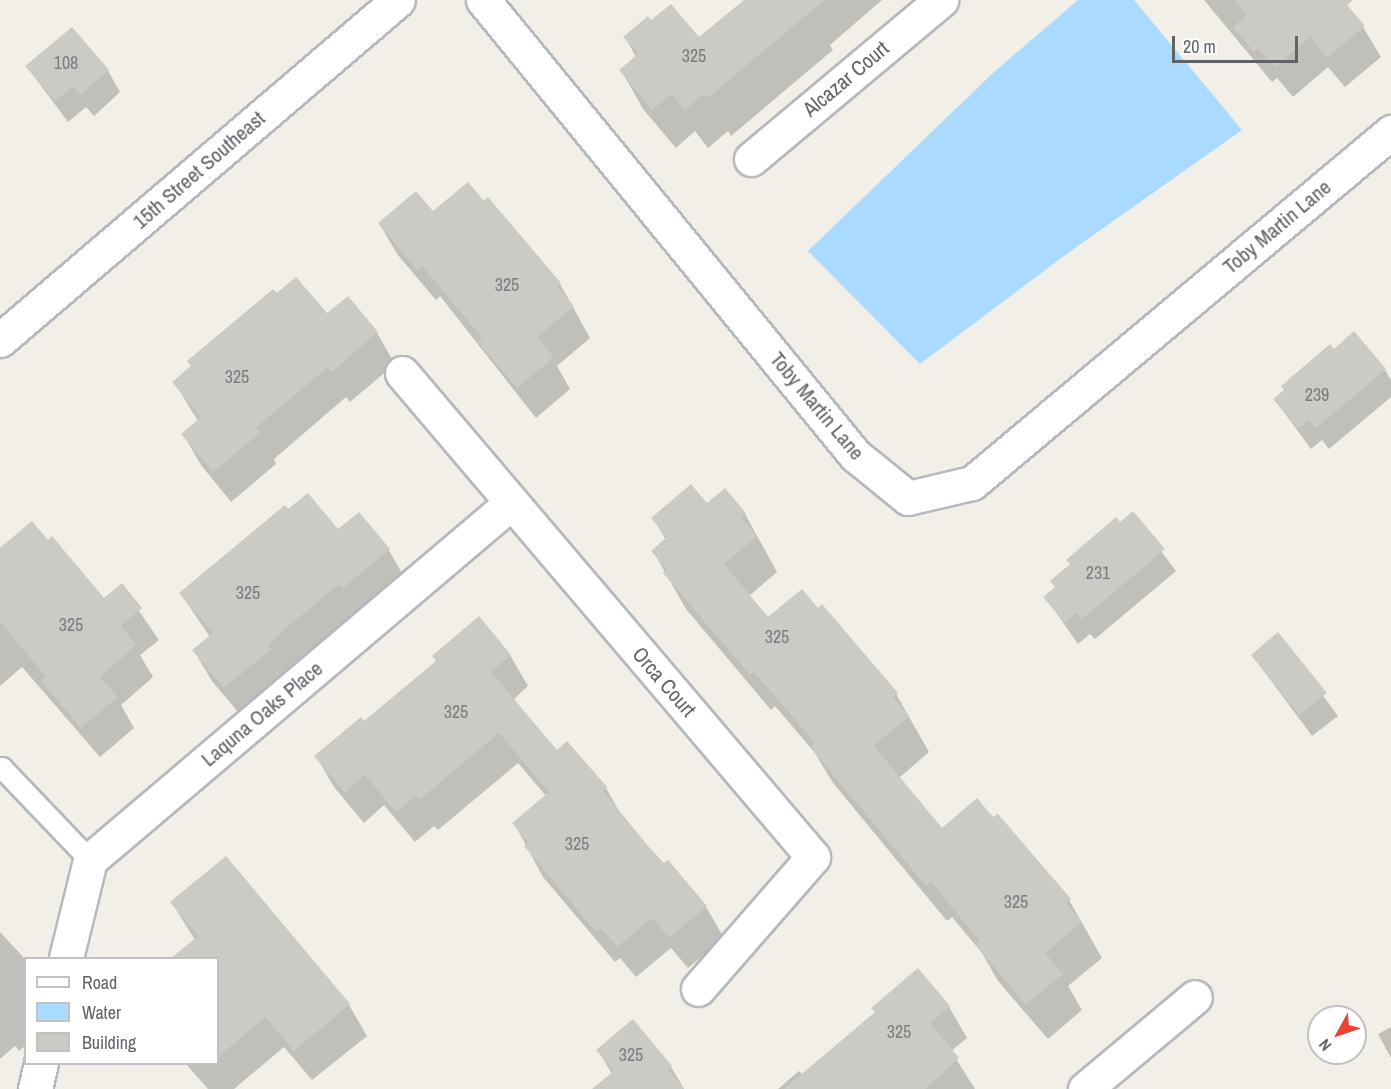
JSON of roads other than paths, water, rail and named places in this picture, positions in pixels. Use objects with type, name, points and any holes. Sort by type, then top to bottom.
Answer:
[{"type":"street","name":"15th Street Southeast","points":[[0,340],[398,0]]},
{"type":"street","name":"Toby Martin Lane","points":[[483,0],[855,455],[908,498],[972,483],[1391,132]]},
{"type":"street","name":"Alcazar Court","points":[[751,159],[941,0]]},
{"type":"street","name":"Orca Court","points":[[402,373],[813,857],[698,989]]},
{"type":"street","name":"Laquna Oaks Place","points":[[90,860],[511,503]]},
{"type":"street","points":[[66,957],[90,860]]},
{"type":"street","points":[[1085,1089],[1195,997]]},
{"type":"street","points":[[35,1089],[41,1065]]},
{"type":"lane","points":[[0,770],[2,768],[90,860]]},
{"type":"water","points":[[1078,0],[1134,0],[1242,130],[1068,253],[920,364],[808,251],[994,72]]}]
